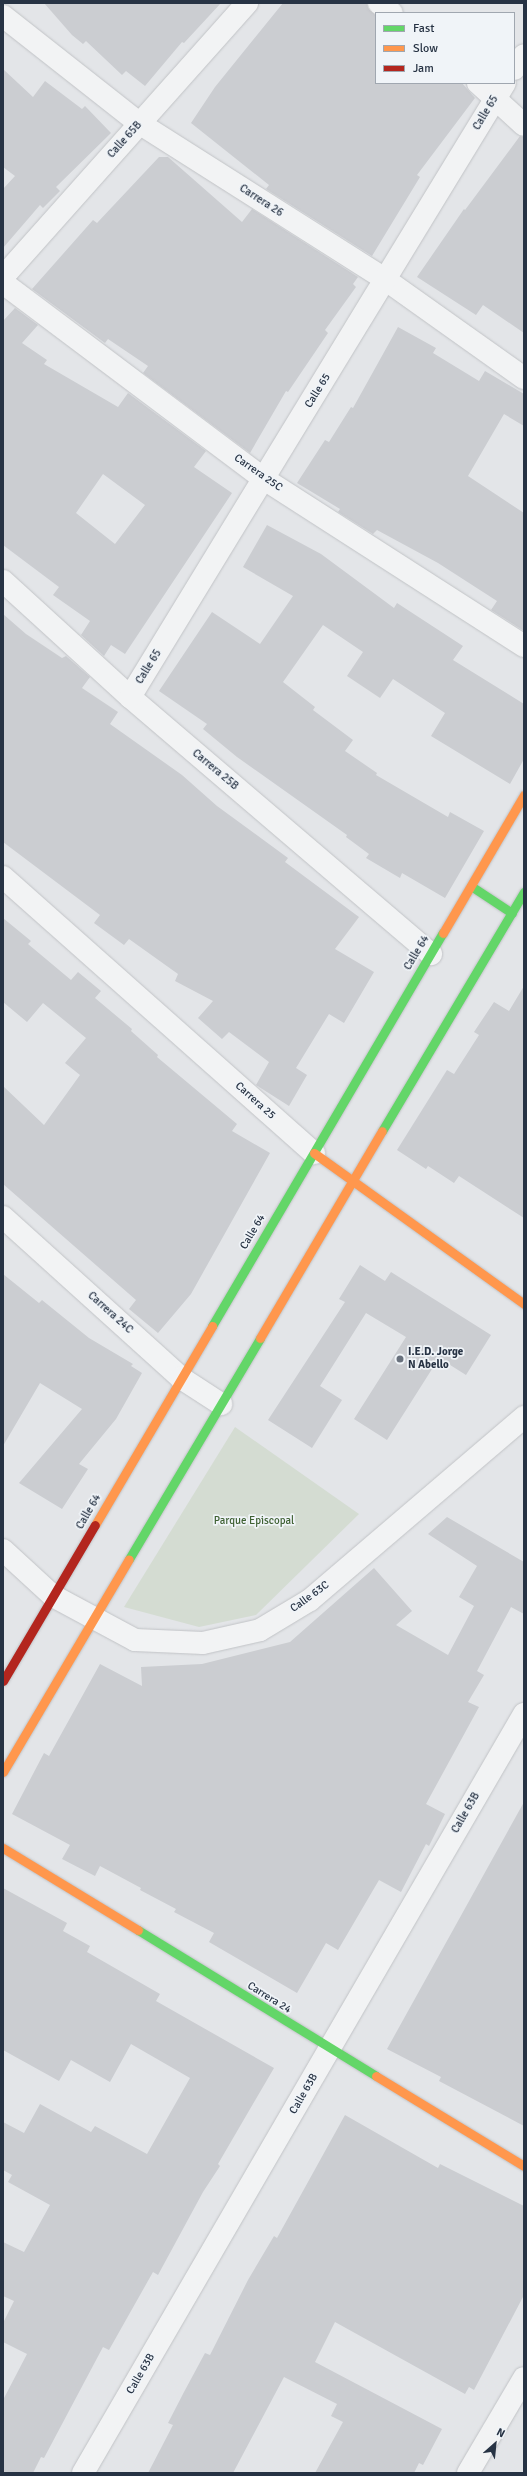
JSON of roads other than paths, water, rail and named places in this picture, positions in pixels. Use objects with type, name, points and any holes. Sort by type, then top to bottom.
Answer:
[{"type":"street","name":"Calle 65B","points":[[3,277],[247,3]]},
{"type":"street","points":[[379,3],[391,12]]},
{"type":"street","name":"Carrera 26","points":[[3,16],[139,123],[386,280],[524,378]]},
{"type":"street","points":[[515,68],[524,55]]},
{"type":"street","points":[[481,84],[500,90],[524,126]]},
{"type":"street","name":"Calle 65","points":[[130,697],[386,280],[500,90]]},
{"type":"street","name":"Carrera 25C","points":[[3,283],[264,479],[524,646]]},
{"type":"street","name":"Carrera 25B","points":[[3,581],[130,697],[431,954]]},
{"type":"street","name":"Calle 64","points":[[3,1681],[524,795]]},
{"type":"street","name":"Carrera 25","points":[[3,877],[314,1153],[352,1182],[524,1304]]},
{"type":"street","points":[[471,886],[512,913]]},
{"type":"street","points":[[3,1772],[524,892]]},
{"type":"street","name":"Carrera 24C","points":[[3,1217],[181,1378],[221,1404]]},
{"type":"street","name":"Calle 63C","points":[[3,1550],[53,1596],[94,1620],[134,1640],[203,1643],[260,1630],[310,1600],[524,1417]]},
{"type":"street","name":"Calle 63B","points":[[83,2473],[524,1714]]},
{"type":"street","name":"Carrera 24","points":[[3,1848],[330,2049],[524,2166]]},
{"type":"street","points":[[468,2473],[524,2378]]},
{"type":"place","name":"I.E.D. Jorge N Abello","points":[[400,1359]]},
{"type":"park label","name":"Parque Episcopal","points":[[254,1521]]}]
